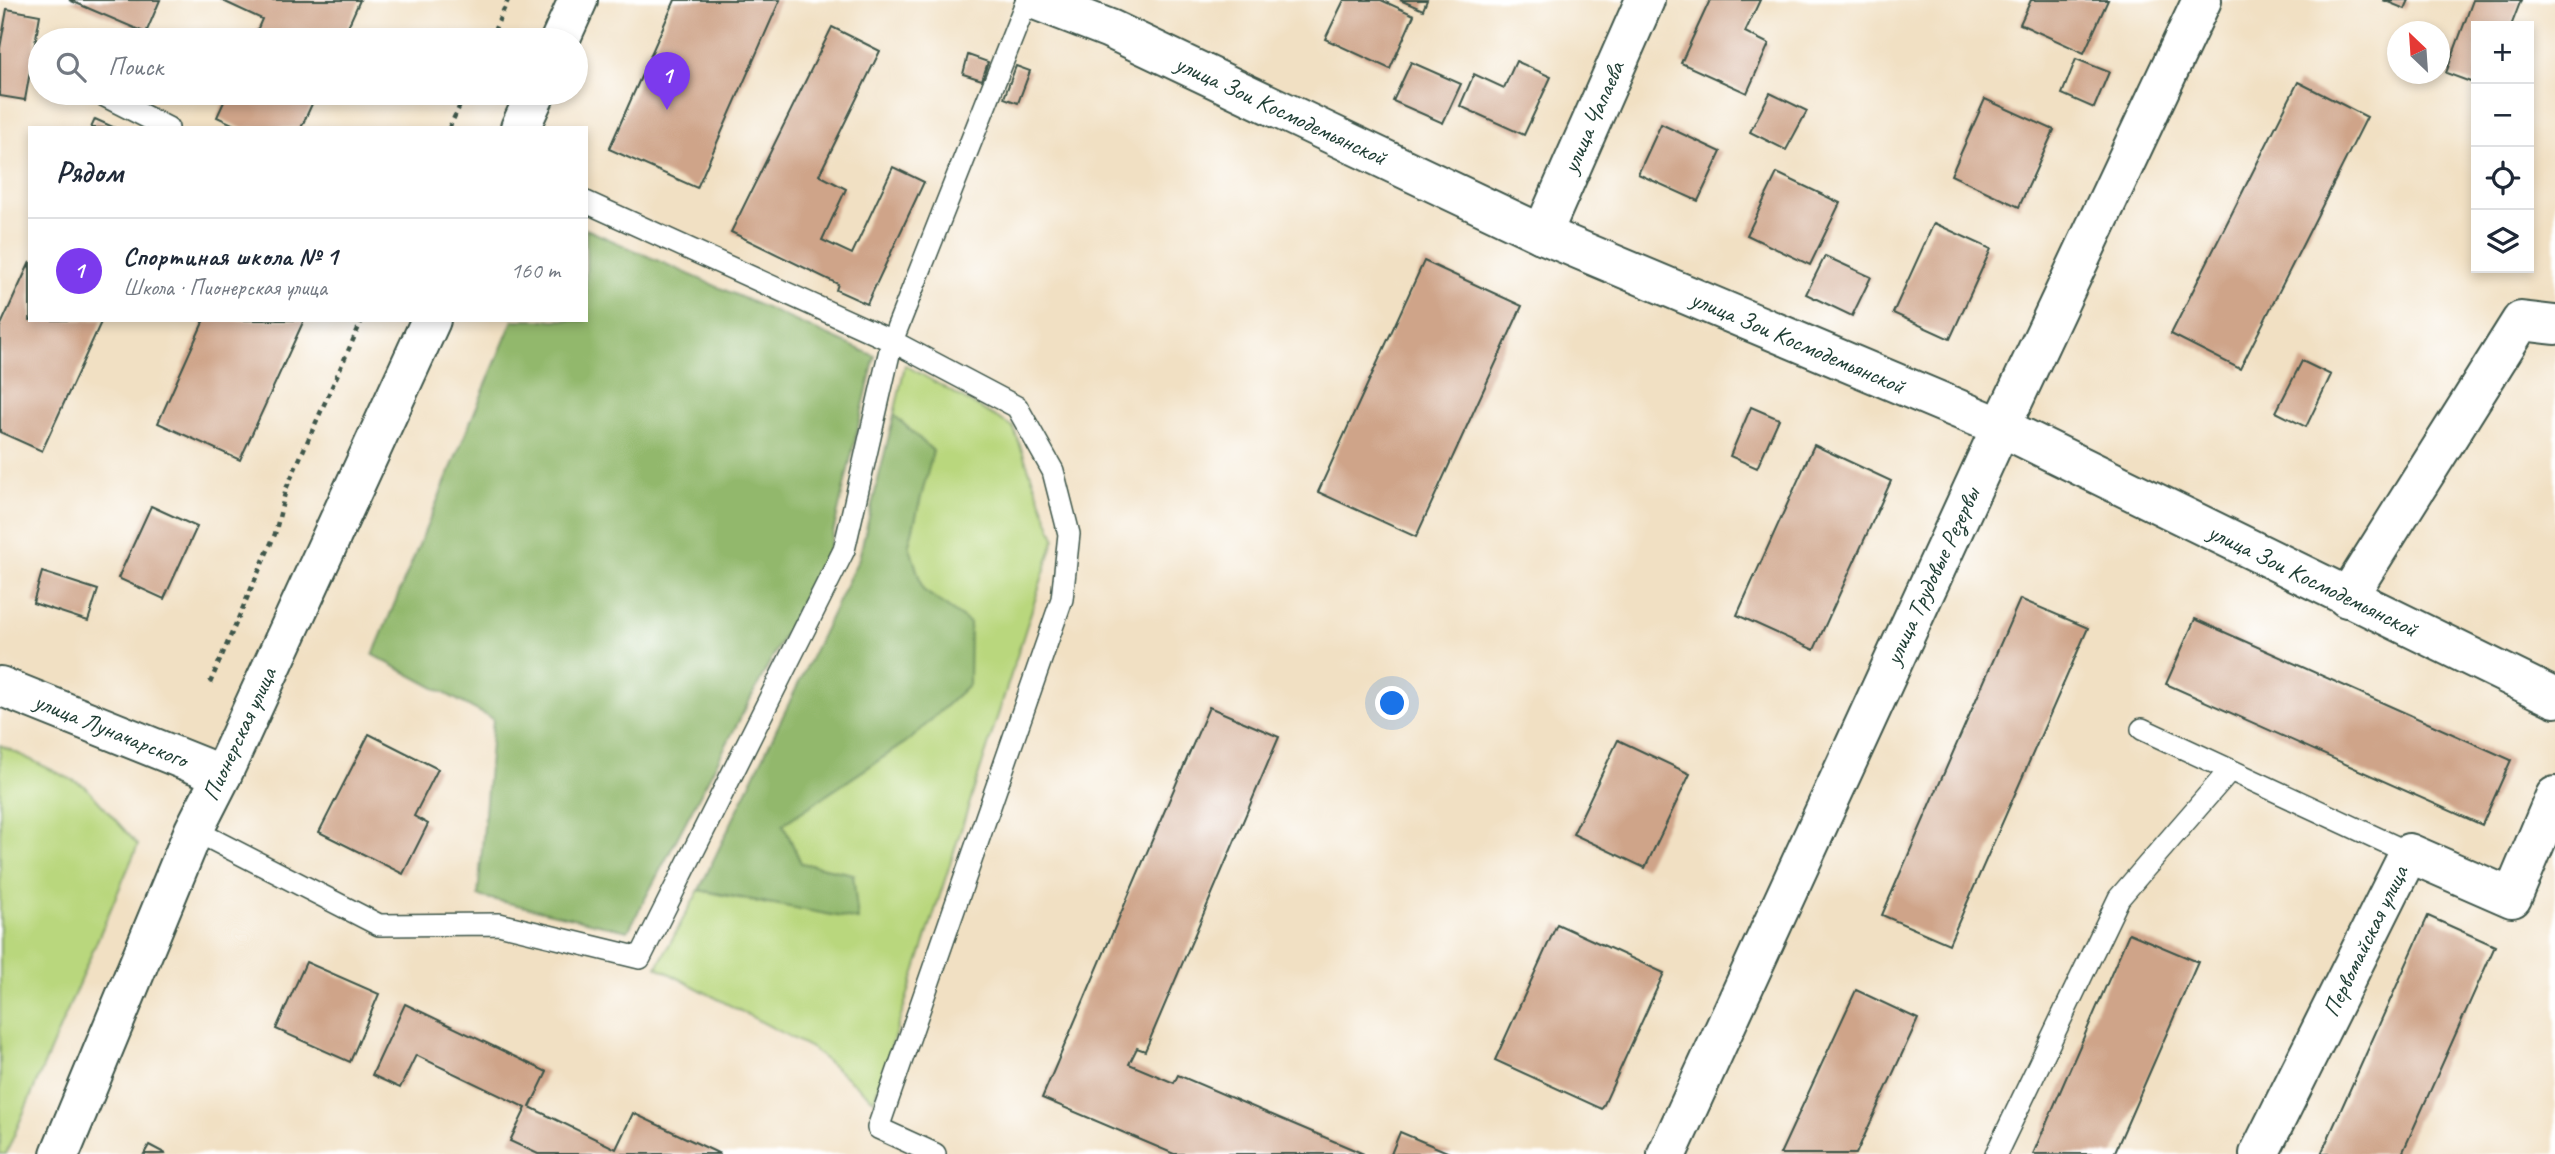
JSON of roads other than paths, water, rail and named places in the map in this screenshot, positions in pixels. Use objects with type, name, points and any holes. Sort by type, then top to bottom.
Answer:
[{"type":"street","points":[[565,28],[578,0]]},
{"type":"street","name":"улица Зои Космодемьянской","points":[[1035,0],[1117,15],[1542,234],[2001,427],[2555,698]]},
{"type":"street","name":"улица Чапаева","points":[[1542,234],[1645,0]]},
{"type":"street","name":"улица Трудовые Резервы","points":[[1667,1154],[2001,427],[2202,0]]},
{"type":"street","points":[[521,126],[531,105]]},
{"type":"street","points":[[2347,598],[2521,321],[2555,325]]},
{"type":"street","name":"Пионерская улица","points":[[60,1154],[194,830],[222,775],[430,322]]},
{"type":"street","name":"улица Луначарского","points":[[0,686],[222,775]]},
{"type":"street","name":"Первомайская улица","points":[[2259,1154],[2409,853],[2512,898],[2555,796]]},
{"type":"lane","points":[[194,830],[379,925],[499,924],[640,958],[844,550],[892,341],[1027,0]]},
{"type":"lane","points":[[123,105],[165,126]]},
{"type":"lane","points":[[588,203],[892,341],[1017,407],[1053,471],[1069,534],[1062,599],[878,1128],[934,1154]]},
{"type":"lane","points":[[2142,729],[2409,853]]},
{"type":"lane","points":[[1996,1154],[2119,898],[2230,771]]},
{"type":"place","name":"Спортиная школа № 1","points":[[667,110]]}]
